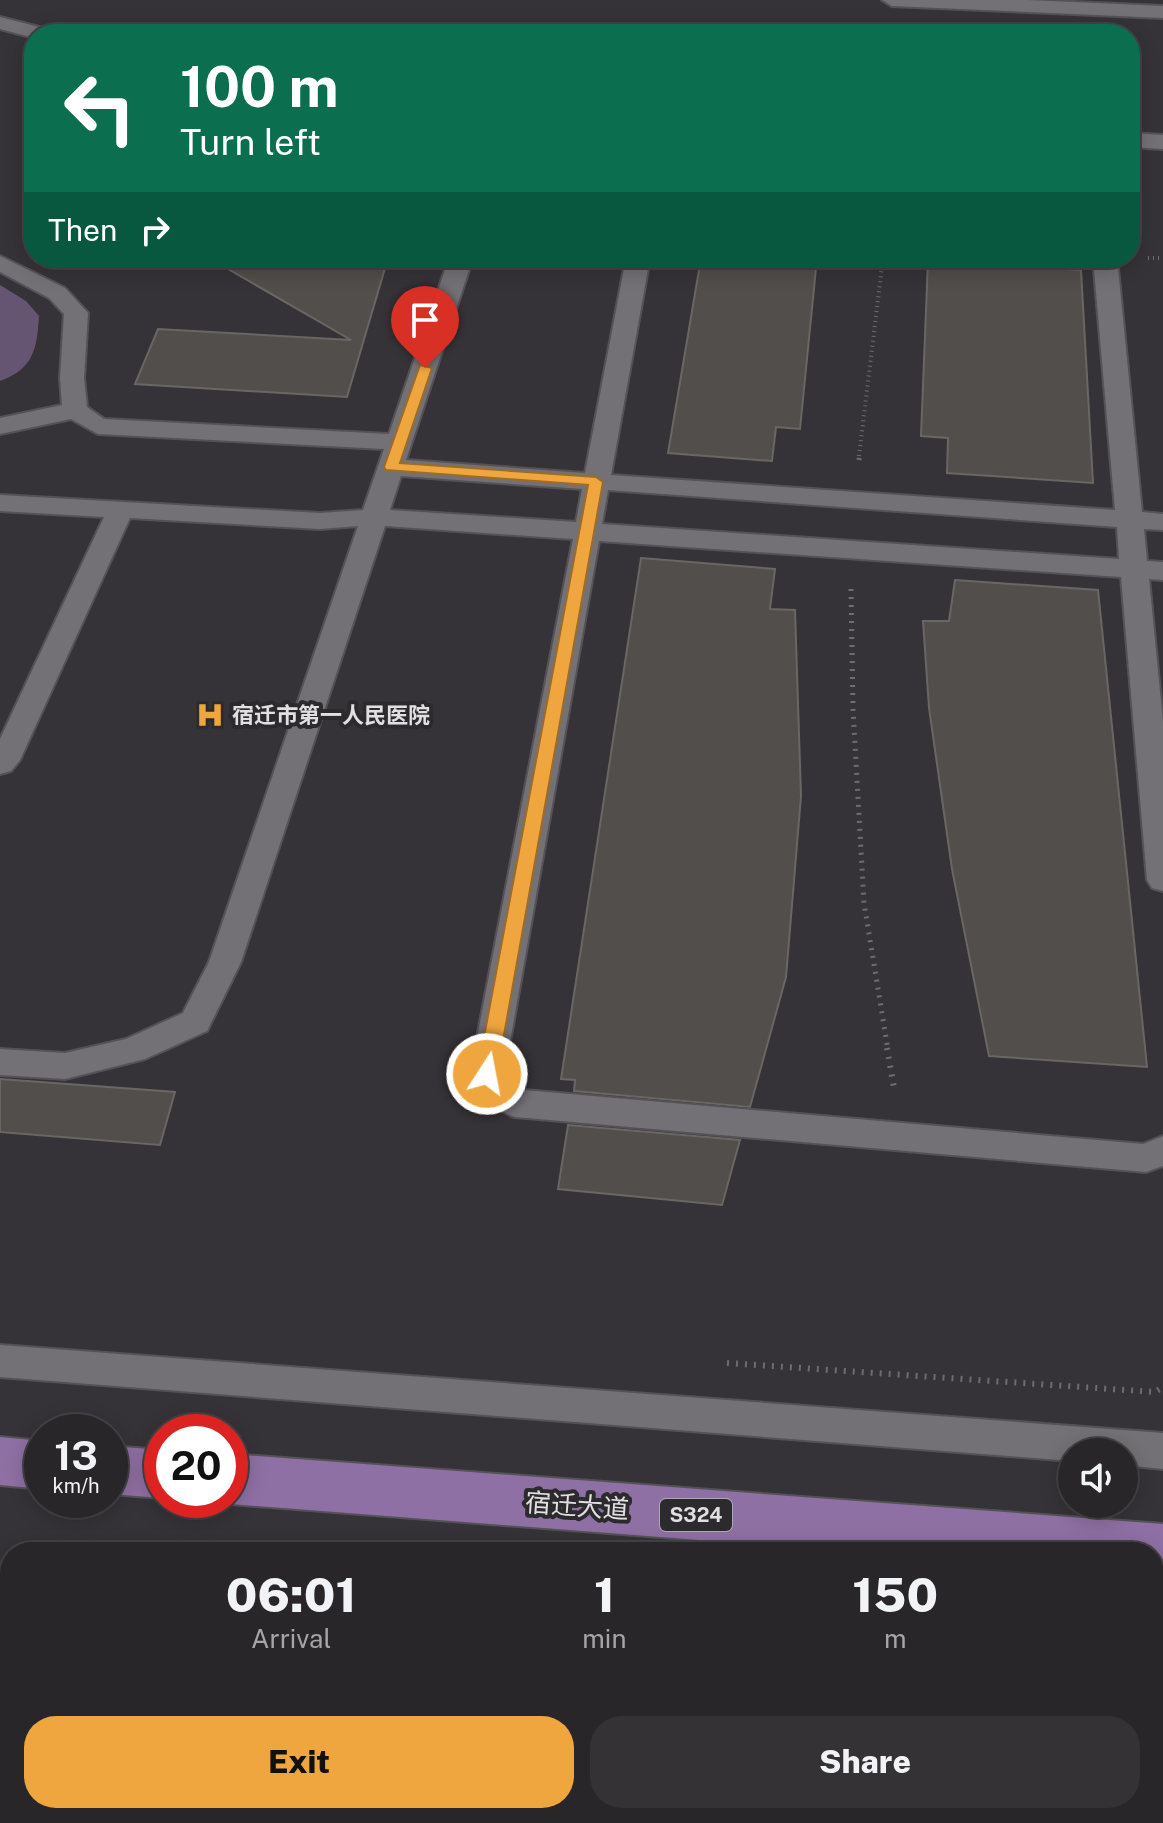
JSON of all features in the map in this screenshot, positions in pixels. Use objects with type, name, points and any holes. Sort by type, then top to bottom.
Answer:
[{"type":"main road","points":[[0,1461],[24,1463]]},
{"type":"main road","name":"宿迁大道","points":[[248,1480],[1058,1542]]},
{"type":"lane","points":[[892,0],[1163,12]]},
{"type":"lane","points":[[0,23],[24,29]]},
{"type":"lane","points":[[1140,141],[1163,142]]},
{"type":"lane","points":[[0,263],[57,293],[76,313],[72,378],[75,410]]},
{"type":"lane","points":[[0,1062],[65,1066],[133,1050],[195,1022],[225,962],[458,268]]},
{"type":"lane","points":[[636,268],[487,1074],[515,1103],[1146,1158],[1163,1150]]},
{"type":"lane","points":[[1106,268],[1163,880]]},
{"type":"lane","points":[[0,426],[75,410],[98,426],[396,454],[596,482],[1163,522]]},
{"type":"lane","points":[[0,503],[320,521],[375,517],[1163,571]]},
{"type":"lane","points":[[0,764],[5,760],[121,510]]},
{"type":"lane","points":[[0,1361],[1163,1451]]},
{"type":"path","points":[[854,500],[882,268]]},
{"type":"path","points":[[851,551],[853,709],[864,903],[901,1137]]},
{"type":"shaded area","points":[[0,285],[26,301],[39,316],[32,356],[20,370],[0,381]]},
{"type":"building","points":[[226,268],[385,268],[347,397],[135,384],[158,329],[351,340]]},
{"type":"building","points":[[699,268],[816,268],[800,429],[776,427],[772,461],[668,453]]},
{"type":"building","points":[[928,268],[1081,270],[1093,483],[947,473],[948,438],[921,436]]},
{"type":"building","points":[[641,558],[775,569],[770,609],[795,610],[801,796],[786,977],[750,1107],[574,1091],[575,1080],[561,1079]]},
{"type":"building","points":[[955,580],[1098,590],[1147,1067],[989,1056],[952,869],[929,708],[923,621],[949,621]]},
{"type":"building","points":[[0,1079],[175,1092],[160,1145],[0,1132]]},
{"type":"building","points":[[568,1125],[740,1140],[722,1205],[558,1189]]},
{"type":"place","name":"宿迁市第一人民医院","points":[[210,715]]},
{"type":"route","points":[[425,368],[391,467],[596,482],[487,1074]]}]
